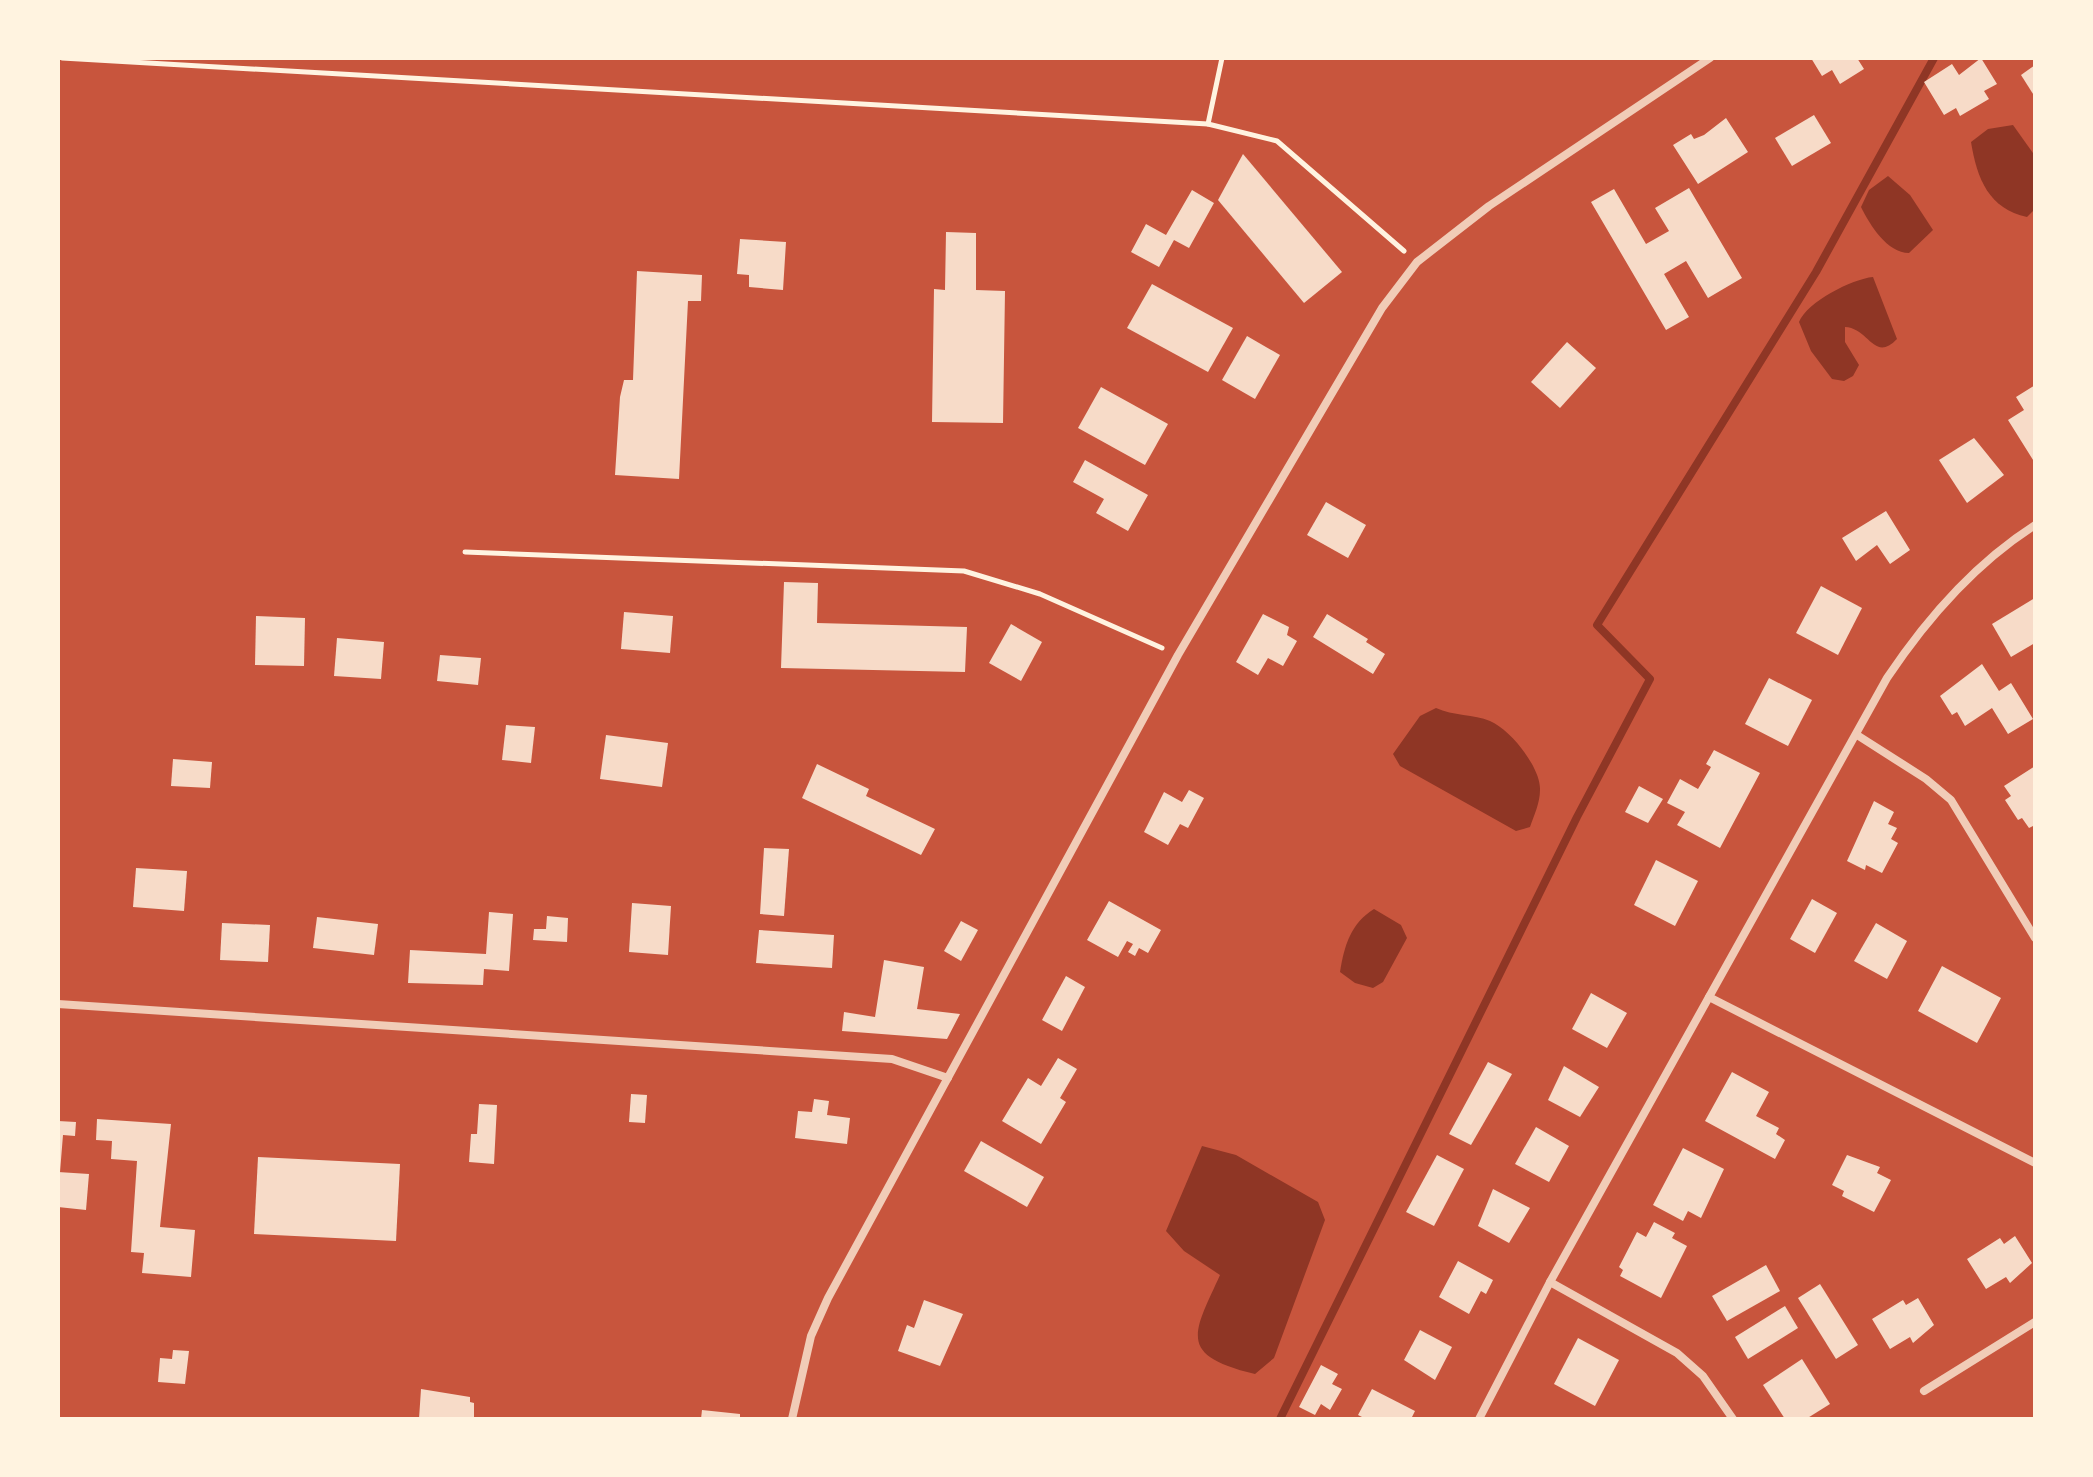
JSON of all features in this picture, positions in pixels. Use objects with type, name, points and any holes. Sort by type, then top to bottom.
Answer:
[{"type":"street","points":[[792,1419],[807,1349],[828,1298],[1178,655],[1350,356],[1417,262],[1489,206],[1710,58]]},
{"type":"street","points":[[1479,1419],[1550,1282],[1887,678],[1936,611],[1973,572],[2035,525]]},
{"type":"street","points":[[1857,735],[1926,779],[1951,800],[2035,938]]},
{"type":"street","points":[[1709,997],[2035,1163]]},
{"type":"street","points":[[58,1004],[892,1059],[948,1078]]},
{"type":"street","points":[[1550,1282],[1677,1353],[1703,1376],[1733,1419]]},
{"type":"street","points":[[1924,1391],[2035,1322]]},
{"type":"path","points":[[62,58],[1208,124],[1277,141],[1417,262]]},
{"type":"path","points":[[1208,124],[1222,58]]},
{"type":"path","points":[[465,552],[964,571],[1040,594],[1178,655]]},
{"type":"shaded area","points":[[2013,125],[2035,156],[2035,209],[2027,217],[1994,200],[1981,180],[1971,142],[1988,129]]},
{"type":"shaded area","points":[[1888,176],[1910,195],[1933,230],[1909,253],[1901,252],[1887,243],[1861,207],[1869,190]]},
{"type":"shaded area","points":[[1873,277],[1897,339],[1889,345],[1877,346],[1860,333],[1845,327],[1845,342],[1859,365],[1853,376],[1844,381],[1832,379],[1811,351],[1799,322],[1811,307],[1831,293]]},
{"type":"shaded area","points":[[1436,708],[1490,721],[1507,732],[1523,751],[1536,771],[1540,790],[1530,827],[1516,831],[1400,766],[1393,754],[1420,716]]},
{"type":"shaded area","points":[[1374,909],[1401,925],[1407,938],[1383,982],[1373,988],[1355,983],[1340,972],[1354,928]]},
{"type":"shaded area","points":[[1202,1146],[1236,1155],[1318,1202],[1325,1220],[1274,1358],[1255,1374],[1230,1367],[1202,1350],[1198,1339],[1199,1327],[1220,1275],[1184,1251],[1166,1231]]},
{"type":"building","points":[[1811,58],[1857,58],[1864,69],[1840,84],[1832,70],[1822,76]]},
{"type":"building","points":[[1981,58],[1997,84],[1984,91],[1989,99],[1960,116],[1956,108],[1944,115],[1924,82],[1952,64],[1959,75]]},
{"type":"building","points":[[2035,65],[2035,97],[2021,75]]},
{"type":"building","points":[[1814,115],[1831,143],[1792,166],[1775,138]]},
{"type":"building","points":[[1726,118],[1748,152],[1698,184],[1673,145],[1691,134],[1694,139],[1704,135]]},
{"type":"building","points":[[1243,154],[1342,272],[1304,303],[1218,200]]},
{"type":"building","points":[[1689,188],[1742,278],[1708,298],[1686,261],[1664,274],[1689,317],[1666,330],[1591,202],[1614,189],[1646,244],[1669,231],[1655,208]]},
{"type":"building","points":[[1192,190],[1214,203],[1189,248],[1174,240],[1159,267],[1131,252],[1146,224],[1166,235]]},
{"type":"building","points":[[946,232],[976,233],[976,290],[1005,291],[1003,423],[932,422],[934,289],[945,290]]},
{"type":"building","points":[[740,239],[786,242],[783,290],[749,287],[749,275],[737,274]]},
{"type":"building","points":[[637,271],[702,275],[701,301],[688,301],[679,479],[615,475],[620,397],[624,380],[633,380]]},
{"type":"building","points":[[1152,284],[1233,328],[1208,372],[1127,328]]},
{"type":"building","points":[[1247,336],[1280,355],[1255,399],[1222,380]]},
{"type":"building","points":[[1567,342],[1596,368],[1560,408],[1531,382]]},
{"type":"building","points":[[2035,385],[2035,463],[2008,420],[2024,410],[2016,397]]},
{"type":"building","points":[[1101,387],[1168,424],[1145,465],[1078,428]]},
{"type":"building","points":[[1974,438],[2004,475],[1967,503],[1939,460]]},
{"type":"building","points":[[1085,460],[1148,495],[1128,531],[1096,513],[1104,499],[1073,482]]},
{"type":"building","points":[[1326,502],[1366,525],[1348,558],[1307,535]]},
{"type":"building","points":[[1886,511],[1910,550],[1890,564],[1877,545],[1856,561],[1842,538]]},
{"type":"building","points":[[784,582],[818,583],[817,623],[967,627],[965,672],[781,668]]},
{"type":"building","points":[[1821,586],[1862,608],[1838,655],[1796,633]]},
{"type":"building","points":[[2035,598],[2035,643],[2011,657],[1992,624]]},
{"type":"building","points":[[624,612],[673,616],[670,653],[621,649]]},
{"type":"building","points":[[1263,614],[1289,627],[1287,635],[1297,641],[1283,666],[1268,658],[1258,675],[1236,662]]},
{"type":"building","points":[[1327,614],[1368,639],[1366,642],[1385,654],[1373,674],[1313,637]]},
{"type":"building","points":[[256,616],[305,618],[304,666],[255,665]]},
{"type":"building","points":[[1011,624],[1042,642],[1021,681],[989,663]]},
{"type":"building","points":[[337,638],[384,642],[381,679],[334,676]]},
{"type":"building","points":[[440,655],[481,658],[478,685],[437,681]]},
{"type":"building","points":[[1982,664],[1999,691],[2011,683],[2033,719],[2008,734],[1992,708],[1965,726],[1957,712],[1952,715],[1940,696]]},
{"type":"building","points":[[1769,678],[1812,700],[1788,746],[1745,724]]},
{"type":"building","points":[[506,725],[535,727],[531,763],[502,760]]},
{"type":"building","points":[[606,735],[668,743],[662,787],[600,779]]},
{"type":"building","points":[[1714,750],[1760,773],[1720,848],[1677,825],[1685,812],[1667,803],[1680,779],[1698,789],[1711,767],[1706,764]]},
{"type":"building","points":[[173,759],[212,762],[210,788],[171,786]]},
{"type":"building","points":[[817,764],[869,789],[866,796],[935,829],[921,855],[802,798]]},
{"type":"building","points":[[2035,766],[2035,825],[2029,828],[2022,818],[2018,820],[2005,800],[2011,796],[2004,786]]},
{"type":"building","points":[[1639,786],[1663,799],[1648,823],[1625,812]]},
{"type":"building","points":[[1189,790],[1204,798],[1188,828],[1180,824],[1168,845],[1144,832],[1164,792],[1182,802]]},
{"type":"building","points":[[1874,801],[1894,812],[1888,824],[1897,828],[1891,839],[1898,843],[1882,873],[1866,865],[1865,870],[1847,861]]},
{"type":"building","points":[[764,848],[789,849],[784,916],[760,914]]},
{"type":"building","points":[[1656,860],[1698,881],[1675,926],[1634,905]]},
{"type":"building","points":[[136,868],[187,871],[184,911],[133,907]]},
{"type":"building","points":[[1812,899],[1837,913],[1815,953],[1790,939]]},
{"type":"building","points":[[1109,901],[1161,930],[1148,953],[1139,948],[1135,956],[1128,952],[1133,944],[1127,941],[1118,957],[1087,940]]},
{"type":"building","points":[[632,903],[671,906],[668,955],[629,952]]},
{"type":"building","points":[[489,912],[513,914],[509,971],[484,969],[483,985],[408,983],[410,950],[486,954]]},
{"type":"building","points":[[547,916],[568,918],[567,942],[533,940],[534,929],[546,929]]},
{"type":"building","points":[[317,917],[378,924],[374,955],[313,948]]},
{"type":"building","points":[[961,921],[978,930],[961,961],[944,951]]},
{"type":"building","points":[[222,923],[270,925],[268,962],[220,960]]},
{"type":"building","points":[[1876,923],[1907,941],[1887,979],[1854,961]]},
{"type":"building","points":[[759,930],[834,935],[832,968],[756,963]]},
{"type":"building","points":[[884,960],[924,967],[917,1009],[960,1014],[947,1039],[842,1031],[844,1012],[875,1017]]},
{"type":"building","points":[[1942,966],[2001,998],[1977,1043],[1918,1011]]},
{"type":"building","points":[[1066,976],[1085,987],[1062,1031],[1042,1020]]},
{"type":"building","points":[[1591,993],[1627,1013],[1607,1048],[1572,1029]]},
{"type":"building","points":[[1058,1058],[1077,1069],[1060,1098],[1066,1102],[1041,1144],[1002,1121],[1028,1078],[1041,1086]]},
{"type":"building","points":[[1488,1062],[1512,1074],[1471,1145],[1449,1134]]},
{"type":"building","points":[[1564,1066],[1599,1087],[1580,1117],[1548,1100]]},
{"type":"building","points":[[1732,1072],[1769,1092],[1756,1116],[1779,1128],[1776,1134],[1785,1140],[1775,1159],[1705,1121]]},
{"type":"building","points":[[631,1094],[647,1095],[645,1123],[629,1122]]},
{"type":"building","points":[[814,1099],[829,1101],[827,1115],[850,1118],[847,1144],[795,1138],[798,1111],[812,1112]]},
{"type":"building","points":[[479,1104],[497,1105],[494,1164],[469,1162],[471,1134],[477,1134]]},
{"type":"building","points":[[97,1119],[171,1124],[160,1227],[195,1230],[191,1277],[142,1273],[144,1253],[131,1252],[137,1161],[111,1159],[112,1141],[96,1140]]},
{"type":"building","points":[[58,1121],[76,1122],[75,1136],[63,1135],[60,1172]]},
{"type":"building","points":[[1536,1127],[1569,1146],[1549,1182],[1515,1164]]},
{"type":"building","points":[[981,1141],[1044,1177],[1027,1207],[964,1171]]},
{"type":"building","points":[[1683,1148],[1724,1169],[1701,1218],[1688,1211],[1683,1221],[1653,1205]]},
{"type":"building","points":[[1437,1155],[1464,1169],[1434,1226],[1406,1212]]},
{"type":"building","points":[[1847,1155],[1880,1167],[1877,1173],[1891,1180],[1874,1212],[1842,1196],[1844,1191],[1832,1185]]},
{"type":"building","points":[[258,1157],[400,1164],[396,1241],[254,1234]]},
{"type":"building","points":[[58,1172],[89,1174],[86,1210],[58,1207]]},
{"type":"building","points":[[1493,1189],[1530,1208],[1509,1243],[1478,1226]]},
{"type":"building","points":[[1654,1222],[1675,1233],[1672,1238],[1687,1246],[1661,1298],[1620,1276],[1623,1270],[1619,1267],[1637,1232],[1646,1237]]},
{"type":"building","points":[[2015,1236],[2032,1263],[2010,1283],[2006,1277],[1986,1289],[1967,1259],[2000,1238],[2004,1244]]},
{"type":"building","points":[[1458,1261],[1493,1280],[1486,1294],[1481,1291],[1469,1314],[1439,1297]]},
{"type":"building","points":[[1766,1265],[1780,1291],[1727,1321],[1712,1296]]},
{"type":"building","points":[[1820,1284],[1858,1345],[1836,1359],[1798,1298]]},
{"type":"building","points":[[1918,1298],[1934,1325],[1913,1343],[1910,1337],[1890,1349],[1872,1319],[1903,1300],[1906,1305]]},
{"type":"building","points":[[924,1300],[963,1314],[940,1366],[898,1351],[907,1325],[914,1328]]},
{"type":"building","points":[[1785,1306],[1798,1328],[1748,1359],[1735,1337]]},
{"type":"building","points":[[1420,1330],[1452,1347],[1435,1380],[1404,1360]]},
{"type":"building","points":[[1578,1338],[1619,1360],[1595,1406],[1554,1384]]},
{"type":"building","points":[[173,1350],[189,1351],[185,1384],[158,1382],[160,1358],[172,1359]]},
{"type":"building","points":[[1802,1359],[1830,1404],[1806,1419],[1785,1419],[1763,1385]]},
{"type":"building","points":[[1321,1365],[1338,1374],[1332,1384],[1342,1389],[1330,1410],[1321,1404],[1315,1415],[1299,1407]]},
{"type":"building","points":[[421,1389],[470,1397],[470,1402],[474,1403],[474,1419],[419,1419]]},
{"type":"building","points":[[1372,1389],[1415,1411],[1411,1419],[1366,1419],[1358,1415]]},
{"type":"building","points":[[702,1410],[740,1414],[740,1419],[701,1419]]},
{"type":"waterway","points":[[1280,1419],[1577,817],[1650,679],[1597,625],[1816,272],[1934,58]]}]
